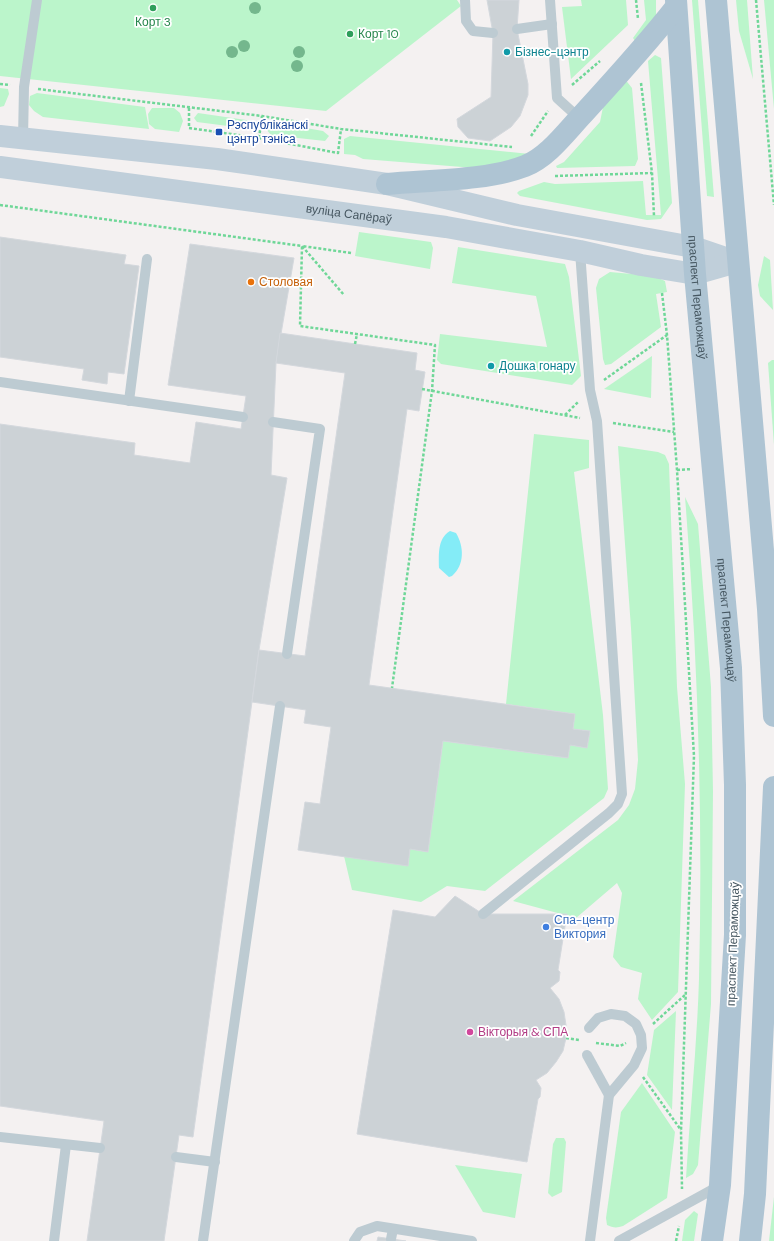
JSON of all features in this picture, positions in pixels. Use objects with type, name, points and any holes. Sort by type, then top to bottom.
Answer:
[{"type":"main road","points":[[716,0],[737,262],[768,609],[774,716]]},
{"type":"main road","points":[[387,184],[503,173],[539,158],[629,65],[676,3]]},
{"type":"main road","name":"праспект Пераможцаў","points":[[676,3],[695,274],[731,668],[735,785],[735,935],[720,1185],[712,1241]]},
{"type":"main road","points":[[0,136],[217,159],[387,184],[516,215],[693,247],[737,262]]},
{"type":"main road","name":"вуліца Сапёраў","points":[[0,167],[446,227],[580,250],[641,265],[695,274]]},
{"type":"main road","points":[[695,274],[737,262]]},
{"type":"main road","points":[[750,1241],[768,1051],[774,787]]},
{"type":"lane","points":[[23,139],[24,87],[37,0]]},
{"type":"lane","points":[[465,0],[466,21],[473,31],[493,33]]},
{"type":"lane","points":[[550,0],[557,98],[579,118]]},
{"type":"lane","points":[[517,29],[552,24]]},
{"type":"lane","points":[[483,914],[609,813],[618,804],[622,794],[597,421],[590,390],[580,250]]},
{"type":"lane","points":[[129,401],[146,259]]},
{"type":"lane","points":[[0,382],[243,417]]},
{"type":"lane","points":[[274,422],[320,429],[287,654]]},
{"type":"lane","points":[[203,1241],[280,706]]},
{"type":"lane","points":[[589,1028],[598,1018],[611,1014],[625,1016],[636,1024],[641,1035],[642,1048],[634,1065],[609,1095],[590,1241]]},
{"type":"lane","points":[[587,1055],[609,1095]]},
{"type":"lane","points":[[0,1137],[100,1148]]},
{"type":"lane","points":[[54,1241],[66,1145]]},
{"type":"lane","points":[[176,1157],[214,1162]]},
{"type":"lane","points":[[619,1241],[720,1185]]},
{"type":"lane","points":[[354,1241],[360,1232],[377,1226],[392,1234],[472,1241]]},
{"type":"path","points":[[636,0],[638,21]]},
{"type":"path","points":[[756,0],[774,205]]},
{"type":"path","points":[[527,141],[557,98],[602,59]]},
{"type":"path","points":[[640,76],[652,173],[654,216]]},
{"type":"path","points":[[0,84],[262,116],[341,129],[516,147]]},
{"type":"path","points":[[189,108],[189,128],[259,138],[338,153],[341,129]]},
{"type":"path","points":[[259,138],[262,116]]},
{"type":"path","points":[[555,176],[652,173]]},
{"type":"path","points":[[0,205],[351,253]]},
{"type":"path","points":[[302,246],[344,295]]},
{"type":"path","points":[[302,246],[300,326],[435,345],[432,391],[392,688]]},
{"type":"path","points":[[662,293],[667,335],[674,432],[694,756],[681,1131],[682,1205]]},
{"type":"path","points":[[355,344],[356,334]]},
{"type":"path","points":[[565,415],[590,390],[667,335]]},
{"type":"path","points":[[422,389],[597,421],[674,432]]},
{"type":"path","points":[[620,1046],[681,1131]]},
{"type":"green space","points":[[0,0],[457,0],[461,6],[326,111],[0,76]]},
{"type":"green space","points":[[581,0],[626,0],[628,25],[571,79],[562,7],[582,6]]},
{"type":"green space","points":[[644,0],[656,0],[656,18],[636,42],[633,38],[646,20]]},
{"type":"green space","points":[[692,0],[698,0],[714,197],[707,196]]},
{"type":"green space","points":[[736,0],[747,0],[753,79],[739,31]]},
{"type":"green space","points":[[764,0],[774,0],[774,109]]},
{"type":"green space","points":[[655,55],[661,58],[672,203],[661,219],[647,220],[520,196],[517,193],[519,191],[544,182],[555,184],[643,181],[646,215],[661,215],[648,61]]},
{"type":"green space","points":[[624,78],[632,88],[638,159],[635,166],[557,168],[556,166],[564,162],[600,122],[604,102]]},
{"type":"green space","points":[[0,88],[8,89],[9,94],[4,106],[0,107]]},
{"type":"green space","points":[[37,93],[145,107],[149,129],[43,117],[34,111],[29,105],[30,96]]},
{"type":"green space","points":[[152,108],[174,108],[180,113],[183,121],[179,132],[155,129],[149,124],[148,114]]},
{"type":"green space","points":[[198,113],[253,121],[256,127],[251,129],[197,122],[194,118]]},
{"type":"green space","points":[[272,122],[323,131],[329,136],[325,141],[271,135],[266,129]]},
{"type":"green space","points":[[350,136],[530,154],[487,169],[363,159],[355,155],[344,154],[344,139]]},
{"type":"green space","points":[[359,232],[431,242],[433,248],[430,269],[355,256]]},
{"type":"green space","points":[[458,247],[565,264],[569,277],[581,376],[572,385],[441,364],[437,360],[440,334],[547,347],[536,296],[452,283]]},
{"type":"green space","points":[[764,256],[770,260],[773,310],[760,296],[758,285]]},
{"type":"green space","points":[[610,272],[654,276],[665,281],[667,292],[656,294],[661,327],[611,364],[605,365],[603,359],[596,288],[599,279]]},
{"type":"green space","points":[[652,356],[651,398],[604,389]]},
{"type":"green space","points":[[774,360],[774,445],[768,363]]},
{"type":"green space","points":[[534,434],[589,440],[589,468],[574,472],[603,715],[608,789],[604,798],[485,891],[447,886],[421,902],[352,890],[344,856],[408,865],[410,849],[428,852],[443,741],[568,758],[570,745],[587,748],[590,731],[573,729],[575,714],[506,704]]},
{"type":"green space","points":[[618,446],[658,452],[665,455],[669,464],[677,687],[685,784],[678,992],[652,1020],[638,999],[642,973],[621,967],[613,957],[622,893],[617,883],[576,918],[513,901],[618,820],[629,805],[635,789],[638,760],[631,628]]},
{"type":"green space","points":[[685,497],[698,524],[711,687],[713,791],[711,1004],[698,1165],[693,1174],[686,1178],[699,979],[700,798],[696,678]]},
{"type":"green space","points":[[676,1011],[672,1110],[647,1075],[654,1030]]},
{"type":"green space","points":[[642,1083],[675,1132],[667,1198],[623,1226],[613,1227],[607,1225],[606,1218],[621,1112]]},
{"type":"green space","points":[[556,1138],[564,1138],[566,1142],[562,1192],[552,1197],[548,1193],[553,1144]]},
{"type":"green space","points":[[455,1165],[522,1174],[515,1218],[483,1212]]},
{"type":"green space","points":[[774,1197],[774,1241],[769,1241]]},
{"type":"green space","points":[[694,1211],[698,1214],[694,1241],[682,1241],[685,1220]]},
{"type":"water","points":[[450,531],[456,533],[459,538],[462,555],[456,572],[449,577],[439,568],[439,558],[443,538]]},
{"type":"building","name":"Бізнес-цэнтр","points":[[487,0],[519,0],[517,29],[528,84],[528,95],[520,116],[511,127],[490,141],[468,138],[458,127],[457,119],[491,97],[493,33]]},
{"type":"building","points":[[0,237],[126,255],[124,264],[139,266],[124,374],[108,372],[107,384],[82,380],[84,369],[0,357]]},
{"type":"building","points":[[190,244],[294,258],[276,363],[271,475],[287,478],[259,650],[193,1137],[179,1135],[164,1241],[87,1241],[104,1121],[0,1106],[0,424],[135,443],[134,455],[190,463],[196,422],[241,429],[246,396],[168,385]]},
{"type":"building","points":[[280,333],[417,353],[415,370],[425,372],[419,411],[407,409],[369,685],[575,714],[573,729],[590,731],[587,748],[570,745],[568,758],[443,741],[428,852],[410,849],[408,866],[298,850],[305,802],[320,804],[331,727],[304,723],[306,710],[252,702],[259,650],[305,656],[345,373],[276,363]]},
{"type":"building","name":"Вікторыя & СПА","points":[[455,896],[483,914],[567,914],[558,970],[560,972],[559,981],[550,988],[559,999],[564,1012],[566,1038],[563,1051],[556,1062],[547,1073],[536,1080],[541,1088],[527,1162],[357,1134],[393,910],[435,917]]},
{"type":"building","points":[[378,1237],[406,1241],[377,1241]]},
{"type":"place","name":"Корт 3","points":[[153,8]]},
{"type":"place","name":"Корт 10","points":[[350,34]]},
{"type":"place","name":"Бізнес-цэнтр","points":[[507,52]]},
{"type":"place","name":"Рэспубліканскі цэнтр тэніса","points":[[219,132]]},
{"type":"place","name":"Столовая","points":[[251,282]]},
{"type":"place","name":"Дошка гонару","points":[[491,366]]},
{"type":"place","name":"Спа-центр Виктория","points":[[546,927]]},
{"type":"place","name":"Вікторыя & СПА","points":[[470,1032]]}]
